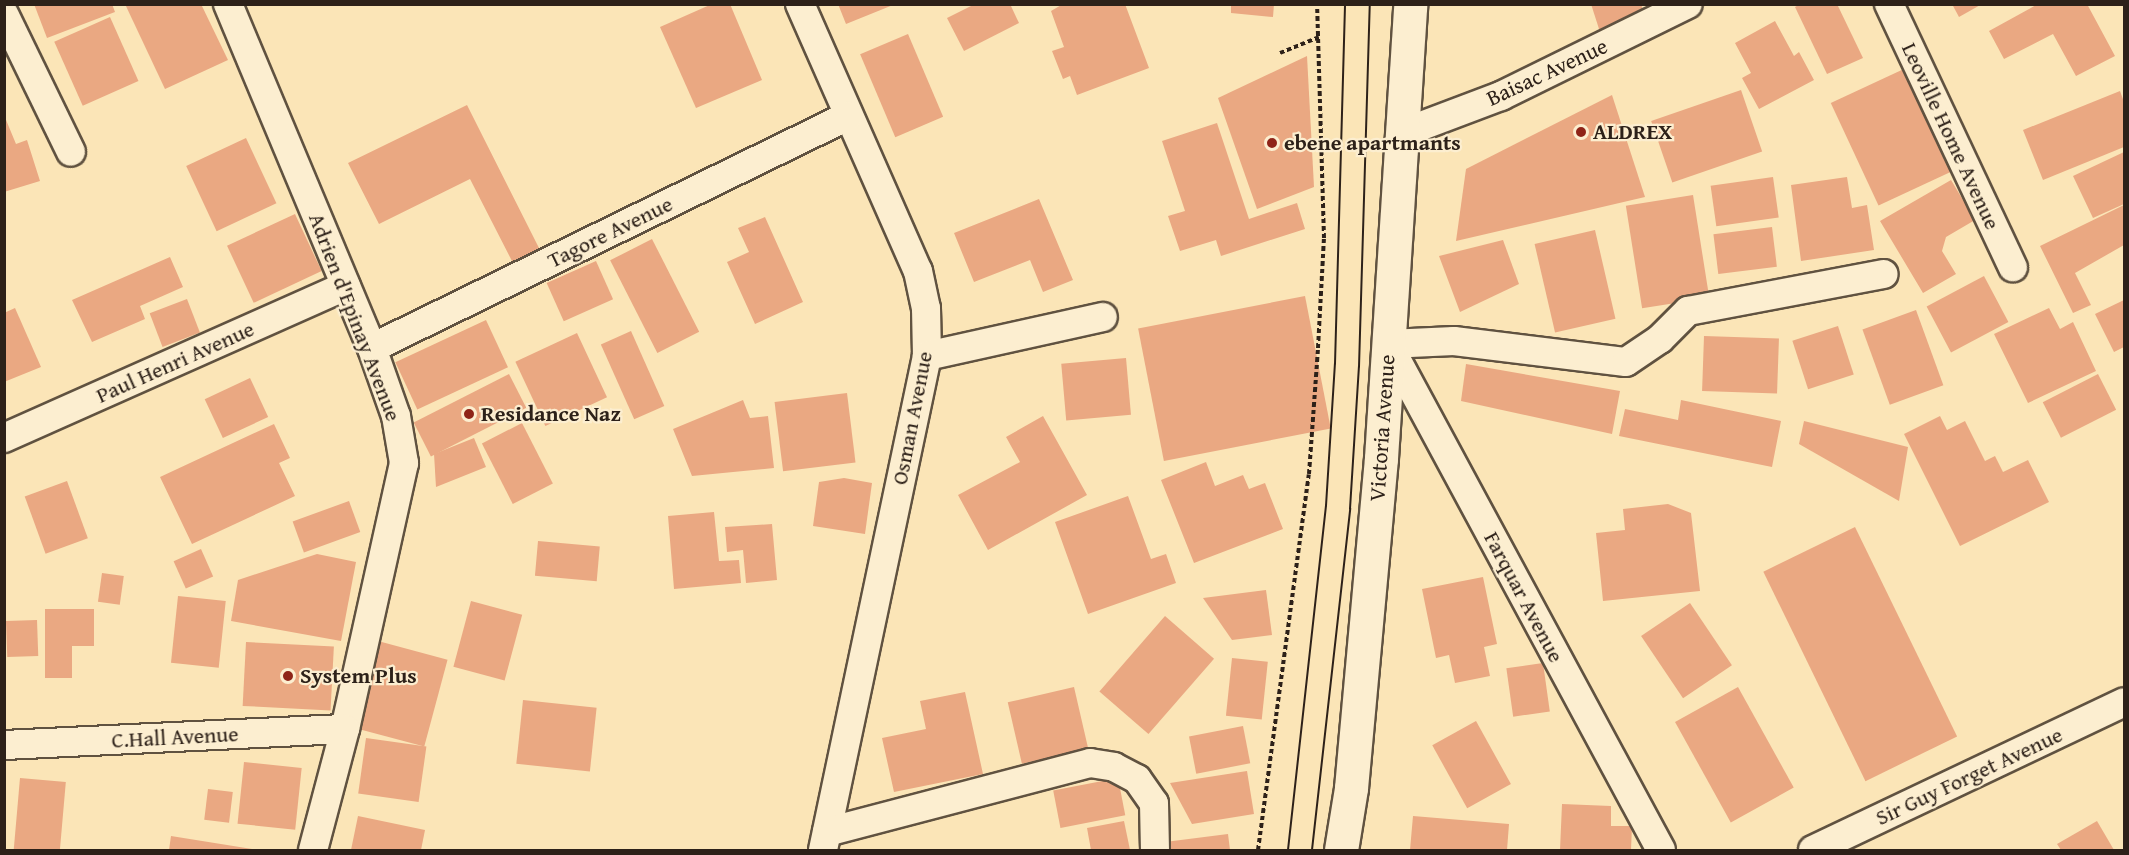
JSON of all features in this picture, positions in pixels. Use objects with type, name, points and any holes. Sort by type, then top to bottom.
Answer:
[{"type":"main road","name":"Victoria Avenue","points":[[1341,850],[1352,788],[1388,344],[1410,4]]},
{"type":"street","name":"Adrien d'Epinay Avenue","points":[[228,4],[372,348],[396,416],[404,463],[345,729],[313,850]]},
{"type":"street","name":"Osman Avenue","points":[[800,4],[918,271],[927,308],[927,356],[825,841]]},
{"type":"street","name":"Baisac Avenue","points":[[1403,133],[1501,96],[1688,4]]},
{"type":"street","name":"Leoville Home Avenue","points":[[1889,4],[2013,267]]},
{"type":"street","points":[[4,14],[71,152]]},
{"type":"street","name":"Tagore Avenue","points":[[372,348],[848,116]]},
{"type":"street","points":[[1388,344],[1454,340],[1626,362],[1660,339],[1688,311],[1884,274]]},
{"type":"street","name":"Paul Henri Avenue","points":[[4,438],[346,286]]},
{"type":"street","points":[[927,356],[1103,317]]},
{"type":"street","name":"Farquar Avenue","points":[[1388,344],[1661,850]]},
{"type":"street","name":"Sir Guy Forget Avenue","points":[[1813,850],[2124,702]]},
{"type":"street","name":"C.Hall Avenue","points":[[4,745],[345,729]]},
{"type":"street","points":[[825,841],[1090,763],[1114,767],[1137,779],[1154,803],[1155,850]]},
{"type":"path","points":[[1258,850],[1310,463],[1324,237],[1317,4]]},
{"type":"path","points":[[1280,53],[1319,37]]},
{"type":"building","points":[[34,4],[112,4],[115,12],[47,38]]},
{"type":"building","points":[[125,4],[201,4],[228,60],[165,89]]},
{"type":"building","points":[[712,4],[730,4],[762,80],[696,108],[660,27]]},
{"type":"building","points":[[838,4],[893,4],[893,5],[846,24]]},
{"type":"building","points":[[975,4],[1010,4],[1019,23],[964,51],[947,18]]},
{"type":"building","points":[[1063,4],[1125,4],[1149,68],[1077,95],[1070,76],[1063,79],[1052,51],[1064,47],[1051,11]]},
{"type":"building","points":[[1231,4],[1274,4],[1273,17],[1231,13]]},
{"type":"building","points":[[1591,4],[1641,4],[1646,19],[1600,32]]},
{"type":"building","points":[[1800,4],[1837,4],[1863,58],[1827,74],[1795,7]]},
{"type":"building","points":[[1952,4],[1982,4],[1959,17]]},
{"type":"building","points":[[2038,4],[2087,4],[2115,56],[2076,76],[2053,34],[2004,59],[1989,31]]},
{"type":"building","points":[[110,17],[138,81],[83,106],[54,42]]},
{"type":"building","points":[[1775,21],[1794,56],[1799,52],[1814,80],[1759,109],[1742,78],[1751,73],[1735,43]]},
{"type":"building","points":[[908,34],[943,117],[895,137],[860,54]]},
{"type":"building","name":"ebene apartmants","points":[[1307,56],[1314,187],[1257,209],[1218,98]]},
{"type":"building","points":[[1906,68],[1954,170],[1879,205],[1831,103]]},
{"type":"building","points":[[1741,90],[1762,151],[1672,182],[1651,121]]},
{"type":"building","points":[[2120,91],[2124,102],[2124,147],[2043,180],[2023,130]]},
{"type":"building","name":"ALDREX","points":[[1612,95],[1645,197],[1456,241],[1466,169]]},
{"type":"building","points":[[467,105],[540,250],[513,263],[470,179],[379,224],[348,163]]},
{"type":"building","points":[[4,115],[16,144],[27,140],[40,181],[4,192]]},
{"type":"building","points":[[1217,123],[1249,219],[1297,203],[1305,229],[1221,256],[1216,240],[1180,251],[1168,216],[1185,211],[1162,141]]},
{"type":"building","points":[[246,138],[276,203],[217,231],[186,166]]},
{"type":"building","points":[[2124,152],[2124,204],[2093,218],[2073,176]]},
{"type":"building","points":[[1773,177],[1779,218],[1716,226],[1711,186]]},
{"type":"building","points":[[1847,177],[1852,208],[1867,205],[1874,250],[1801,261],[1791,185]]},
{"type":"building","points":[[1951,180],[1975,220],[1946,237],[1942,251],[1956,274],[1923,293],[1880,221]]},
{"type":"building","points":[[1693,195],[1709,298],[1642,308],[1626,206]]},
{"type":"building","points":[[1039,199],[1073,280],[1043,292],[1030,260],[974,282],[954,233]]},
{"type":"building","points":[[2124,205],[2124,245],[2075,273],[2091,305],[2073,313],[2040,246]]},
{"type":"building","points":[[295,214],[322,271],[254,303],[227,246]]},
{"type":"building","points":[[765,217],[803,302],[755,324],[727,262],[749,252],[738,228]]},
{"type":"building","points":[[1772,227],[1777,267],[1718,274],[1713,234]]},
{"type":"building","points":[[1595,230],[1615,319],[1555,333],[1535,244]]},
{"type":"building","points":[[652,239],[699,332],[657,353],[610,260]]},
{"type":"building","points":[[1503,240],[1519,284],[1460,312],[1439,256]]},
{"type":"building","points":[[170,257],[183,287],[140,306],[145,319],[92,342],[72,300]]},
{"type":"building","points":[[596,261],[613,299],[564,321],[547,283]]},
{"type":"building","points":[[1984,276],[2008,322],[1951,352],[1927,307]]},
{"type":"building","points":[[1305,296],[1331,429],[1164,461],[1138,328]]},
{"type":"building","points":[[187,299],[200,333],[163,347],[150,313]]},
{"type":"building","points":[[2124,300],[2124,347],[2114,352],[2095,314]]},
{"type":"building","points":[[15,308],[41,367],[4,382],[4,313]]},
{"type":"building","points":[[2049,308],[2060,329],[2073,322],[2096,371],[2028,403],[1994,334]]},
{"type":"building","points":[[1916,310],[1943,385],[1890,405],[1862,329]]},
{"type":"building","points":[[486,320],[508,367],[417,409],[395,362]]},
{"type":"building","points":[[1838,326],[1854,375],[1808,389],[1792,341]]},
{"type":"building","points":[[631,331],[664,406],[634,419],[601,344]]},
{"type":"building","points":[[577,333],[607,397],[545,426],[515,362]]},
{"type":"building","points":[[1704,336],[1779,339],[1777,394],[1702,391]]},
{"type":"building","points":[[1126,358],[1131,415],[1066,420],[1061,364]]},
{"type":"building","points":[[1466,364],[1620,391],[1612,434],[1461,401]]},
{"type":"building","name":"Residance Naz","points":[[509,374],[526,408],[431,456],[414,423]]},
{"type":"building","points":[[2098,374],[2116,410],[2061,438],[2043,402]]},
{"type":"building","points":[[250,378],[268,417],[223,438],[205,399]]},
{"type":"building","points":[[847,393],[856,462],[783,471],[775,402]]},
{"type":"building","points":[[743,400],[750,418],[768,416],[774,468],[692,476],[673,429]]},
{"type":"building","points":[[1681,400],[1781,421],[1772,467],[1619,436],[1625,409],[1678,420]]},
{"type":"building","points":[[1043,416],[1087,495],[988,550],[958,495],[1020,462],[1006,437]]},
{"type":"building","points":[[1940,416],[1947,430],[1965,421],[1985,461],[1995,456],[2003,472],[2028,460],[2049,502],[1960,546],[1904,434]]},
{"type":"building","points":[[1804,421],[1908,447],[1899,501],[1799,444]]},
{"type":"building","points":[[522,423],[553,484],[513,504],[482,443]]},
{"type":"building","points":[[274,424],[290,458],[279,463],[295,496],[192,544],[160,477]]},
{"type":"building","points":[[474,438],[486,467],[436,487],[434,454]]},
{"type":"building","points":[[1206,462],[1215,486],[1243,475],[1249,489],[1265,483],[1283,529],[1194,563],[1161,480]]},
{"type":"building","points":[[844,478],[872,483],[865,534],[813,526],[819,482]]},
{"type":"building","points":[[67,481],[88,538],[46,554],[25,496]]},
{"type":"building","points":[[1128,496],[1151,559],[1166,554],[1176,583],[1088,614],[1055,522]]},
{"type":"building","points":[[349,501],[360,532],[304,553],[293,522]]},
{"type":"building","points":[[1668,504],[1691,513],[1700,591],[1603,601],[1596,533],[1625,530],[1623,509]]},
{"type":"building","points":[[714,512],[719,561],[739,560],[741,583],[674,589],[668,516]]},
{"type":"building","points":[[772,524],[777,580],[746,583],[743,550],[727,552],[725,527]]},
{"type":"building","points":[[1855,527],[1957,736],[1865,781],[1763,572]]},
{"type":"building","points":[[538,541],[600,546],[597,581],[535,576]]},
{"type":"building","points":[[201,549],[213,576],[186,589],[174,561]]},
{"type":"building","points":[[317,554],[356,562],[341,641],[231,621],[238,580]]},
{"type":"building","points":[[102,573],[124,576],[120,605],[98,602]]},
{"type":"building","points":[[1483,577],[1497,644],[1484,647],[1490,676],[1455,683],[1449,655],[1436,658],[1422,589]]},
{"type":"building","points":[[1266,590],[1272,635],[1232,640],[1203,598]]},
{"type":"building","points":[[178,596],[226,601],[219,668],[171,663]]},
{"type":"building","points":[[471,601],[522,615],[505,680],[453,667]]},
{"type":"building","points":[[1690,603],[1732,665],[1683,698],[1641,636]]},
{"type":"building","points":[[45,609],[94,609],[94,646],[72,646],[72,678],[45,678]]},
{"type":"building","points":[[1165,616],[1214,659],[1148,734],[1099,691]]},
{"type":"building","points":[[37,620],[38,656],[7,657],[6,621]]},
{"type":"building","points":[[378,641],[448,660],[424,747],[355,728]]},
{"type":"building","name":"System Plus","points":[[246,642],[334,647],[331,711],[243,706]]},
{"type":"building","points":[[1232,658],[1268,662],[1262,719],[1226,716]]},
{"type":"building","points":[[1543,663],[1550,712],[1513,717],[1506,668]]},
{"type":"building","points":[[1074,687],[1088,748],[1022,764],[1008,702]]},
{"type":"building","points":[[1738,687],[1794,788],[1731,822],[1675,722]]},
{"type":"building","points":[[965,692],[983,774],[894,792],[882,738],[926,729],[920,701]]},
{"type":"building","points":[[523,700],[597,708],[590,771],[516,764]]},
{"type":"building","points":[[1476,721],[1511,784],[1467,808],[1432,745]]},
{"type":"building","points":[[1243,726],[1250,763],[1196,774],[1189,736]]},
{"type":"building","points":[[366,738],[426,746],[419,802],[358,793]]},
{"type":"building","points":[[244,762],[302,768],[295,830],[238,824]]},
{"type":"building","points":[[1247,771],[1254,814],[1192,824],[1170,783]]},
{"type":"building","points":[[20,778],[66,782],[60,850],[14,850]]},
{"type":"building","points":[[1118,778],[1125,815],[1060,828],[1053,791]]},
{"type":"building","points":[[208,789],[233,792],[229,823],[204,820]]},
{"type":"building","points":[[1562,804],[1611,806],[1611,826],[1632,826],[1631,850],[1560,850]]},
{"type":"building","points":[[358,816],[425,830],[421,850],[351,850]]},
{"type":"building","points":[[1413,816],[1509,824],[1507,850],[1410,850]]},
{"type":"building","points":[[1124,821],[1130,850],[1091,850],[1087,828]]},
{"type":"building","points":[[2097,821],[2114,850],[2061,850],[2057,844]]},
{"type":"building","points":[[1228,834],[1230,850],[1166,850],[1165,842]]},
{"type":"building","points":[[171,836],[252,849],[252,850],[169,850]]},
{"type":"tram line","points":[[1288,850],[1326,506],[1335,364],[1345,4]]},
{"type":"tram line","points":[[1312,850],[1350,509],[1359,367],[1370,4]]},
{"type":"place","name":"ALDREX","points":[[1581,132]]},
{"type":"place","name":"ebene apartmants","points":[[1272,143]]},
{"type":"place","name":"Residance Naz","points":[[469,414]]},
{"type":"place","name":"System Plus","points":[[288,676]]}]
